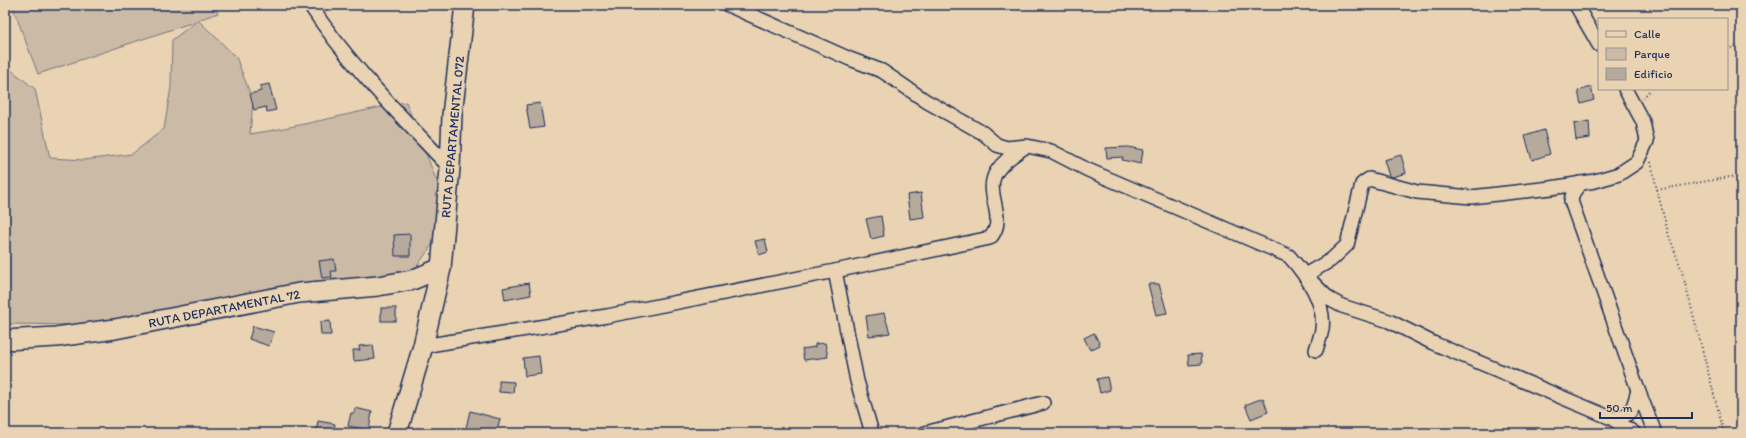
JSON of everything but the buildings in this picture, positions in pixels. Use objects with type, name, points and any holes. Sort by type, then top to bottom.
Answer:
[{"type":"main road","name":"RUTA DEPARTAMENTAL 072","points":[[397,433],[423,346],[441,268],[450,168],[452,115],[465,5]]},
{"type":"main road","name":"RUTA DEPARTAMENTAL 72","points":[[5,340],[56,337],[115,329],[299,294],[378,286],[412,280],[441,268]]},
{"type":"street","points":[[310,5],[327,32],[370,82],[450,168]]},
{"type":"street","points":[[728,5],[850,59],[882,71],[926,101],[983,133],[997,145],[1007,148],[1026,146],[1051,152],[1088,170],[1290,256],[1305,275],[1329,299],[1342,306],[1389,321],[1433,343],[1611,418],[1634,433]]},
{"type":"street","points":[[1576,5],[1598,43]]},
{"type":"street","points":[[1305,275],[1331,260],[1347,245],[1362,184],[1369,179],[1417,192],[1471,197],[1505,194],[1595,181],[1630,169],[1637,162],[1647,141],[1643,122],[1626,90]]},
{"type":"street","points":[[423,346],[608,316],[835,271],[990,238],[996,232],[998,220],[992,189],[996,172],[1006,160],[1026,146]]},
{"type":"street","points":[[1580,183],[1573,193],[1571,201],[1638,390],[1655,433]]},
{"type":"street","points":[[835,271],[857,380],[872,433]]},
{"type":"street","points":[[1305,275],[1315,292],[1322,311],[1322,328],[1316,350]]},
{"type":"street","points":[[1611,418],[1622,419],[1629,414],[1638,390]]},
{"type":"street","points":[[925,433],[1043,403]]},
{"type":"path","points":[[1728,49],[1741,45]]},
{"type":"path","points":[[1647,141],[1657,190],[1669,236],[1681,268],[1724,433]]},
{"type":"path","points":[[1657,190],[1741,175]]},
{"type":"green space","points":[[12,5],[214,5],[218,13],[198,20],[236,57],[253,101],[250,134],[406,102],[442,195],[434,242],[413,272],[86,325],[5,324],[5,69],[10,69],[35,89],[50,158],[84,160],[132,154],[164,129],[171,87],[172,40],[197,21],[38,74]]}]
